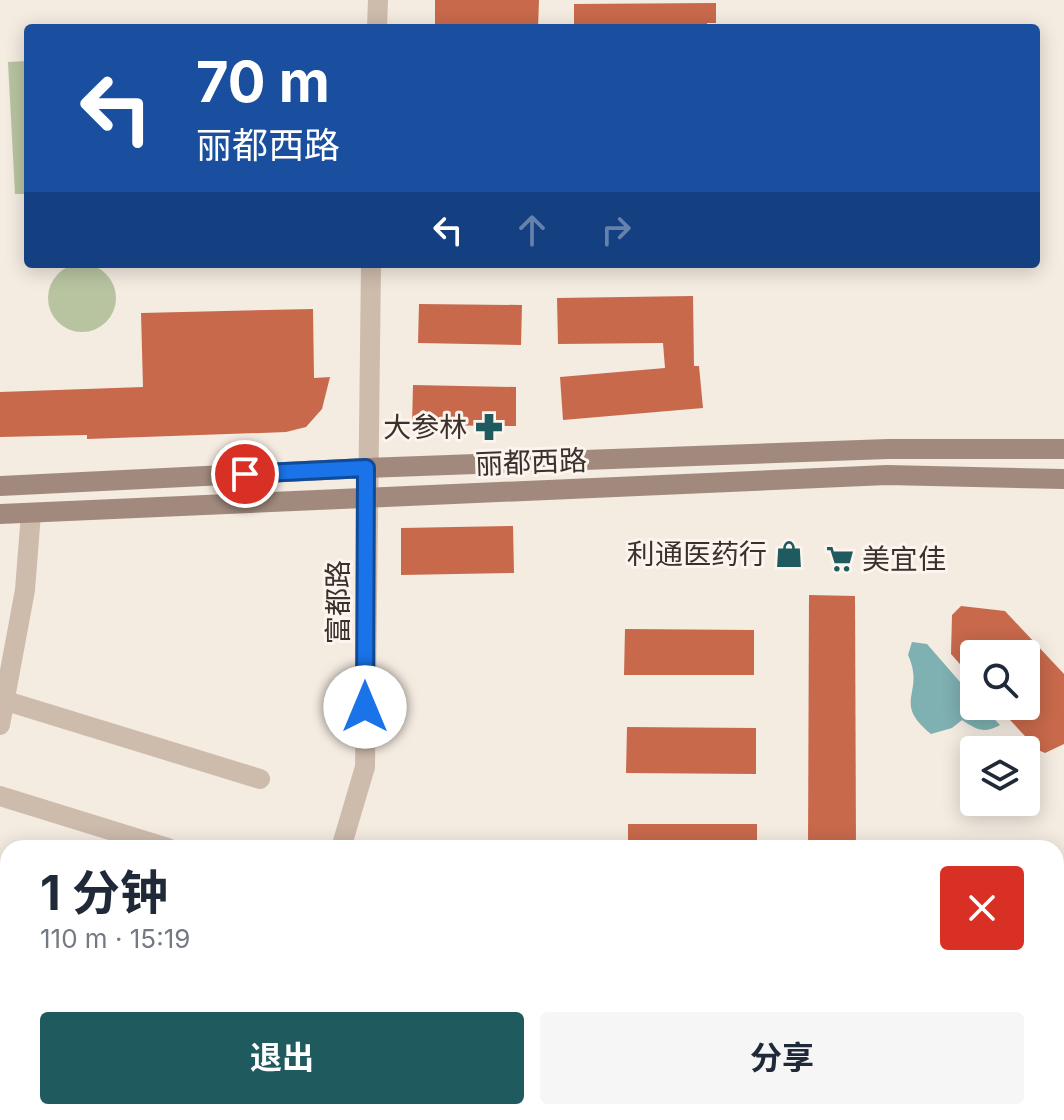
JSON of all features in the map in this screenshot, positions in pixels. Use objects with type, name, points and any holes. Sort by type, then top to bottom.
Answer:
[{"type":"main road","name":"丽都西路","points":[[0,486],[366,468],[888,449],[1064,449]]},
{"type":"main road","name":"丽都西路","points":[[0,514],[887,475],[1064,479]]},
{"type":"street","points":[[377,24],[378,0]]},
{"type":"street","name":"富都路","points":[[343,840],[365,767],[366,468],[371,268]]},
{"type":"street","points":[[0,725],[25,590],[31,513]]},
{"type":"street","points":[[3,700],[260,779]]},
{"type":"street","points":[[0,796],[142,840]]},
{"type":"green space","points":[[24,61],[24,194],[15,194],[8,62]]},
{"type":"green space","points":[[65,268],[99,268],[111,279],[116,291],[116,305],[111,317],[101,327],[89,332],[75,332],[63,327],[53,317],[48,305],[50,285]]},
{"type":"water","points":[[912,642],[927,644],[960,682],[962,720],[952,728],[931,734],[919,723],[911,705],[914,679],[908,655]]},
{"type":"water","points":[[962,720],[995,720],[1000,725],[981,730]]},
{"type":"building","points":[[435,0],[539,0],[538,24],[435,24]]},
{"type":"building","points":[[716,3],[716,23],[574,24],[574,4]]},
{"type":"building","points":[[693,296],[694,366],[699,366],[703,408],[563,420],[560,377],[665,368],[663,343],[558,344],[557,298]]},
{"type":"building","points":[[419,304],[522,305],[521,345],[418,343]]},
{"type":"building","points":[[313,309],[314,378],[330,377],[322,409],[306,427],[286,432],[87,439],[87,435],[0,437],[0,392],[143,387],[141,313]]},
{"type":"building","points":[[413,385],[516,387],[516,426],[412,425]]},
{"type":"building","points":[[513,526],[514,573],[401,575],[401,528]]},
{"type":"building","points":[[809,595],[855,596],[856,840],[808,840]]},
{"type":"building","points":[[961,606],[1005,611],[1032,640],[960,640],[960,664],[951,654],[952,615]]},
{"type":"building","points":[[625,629],[754,630],[754,675],[624,675]]},
{"type":"building","points":[[1040,648],[1064,674],[1064,744],[1045,753],[1040,751],[1040,736],[1025,736],[1010,720],[1040,720]]},
{"type":"building","points":[[627,727],[756,728],[756,774],[626,773]]},
{"type":"building","points":[[628,824],[757,824],[757,840],[628,840]]},
{"type":"place","name":"大参林","points":[[489,427]]},
{"type":"place","name":"利通医药行","points":[[789,554]]},
{"type":"place","name":"美宜佳","points":[[840,559]]},
{"type":"route","points":[[245,474],[366,468],[365,707]]}]
